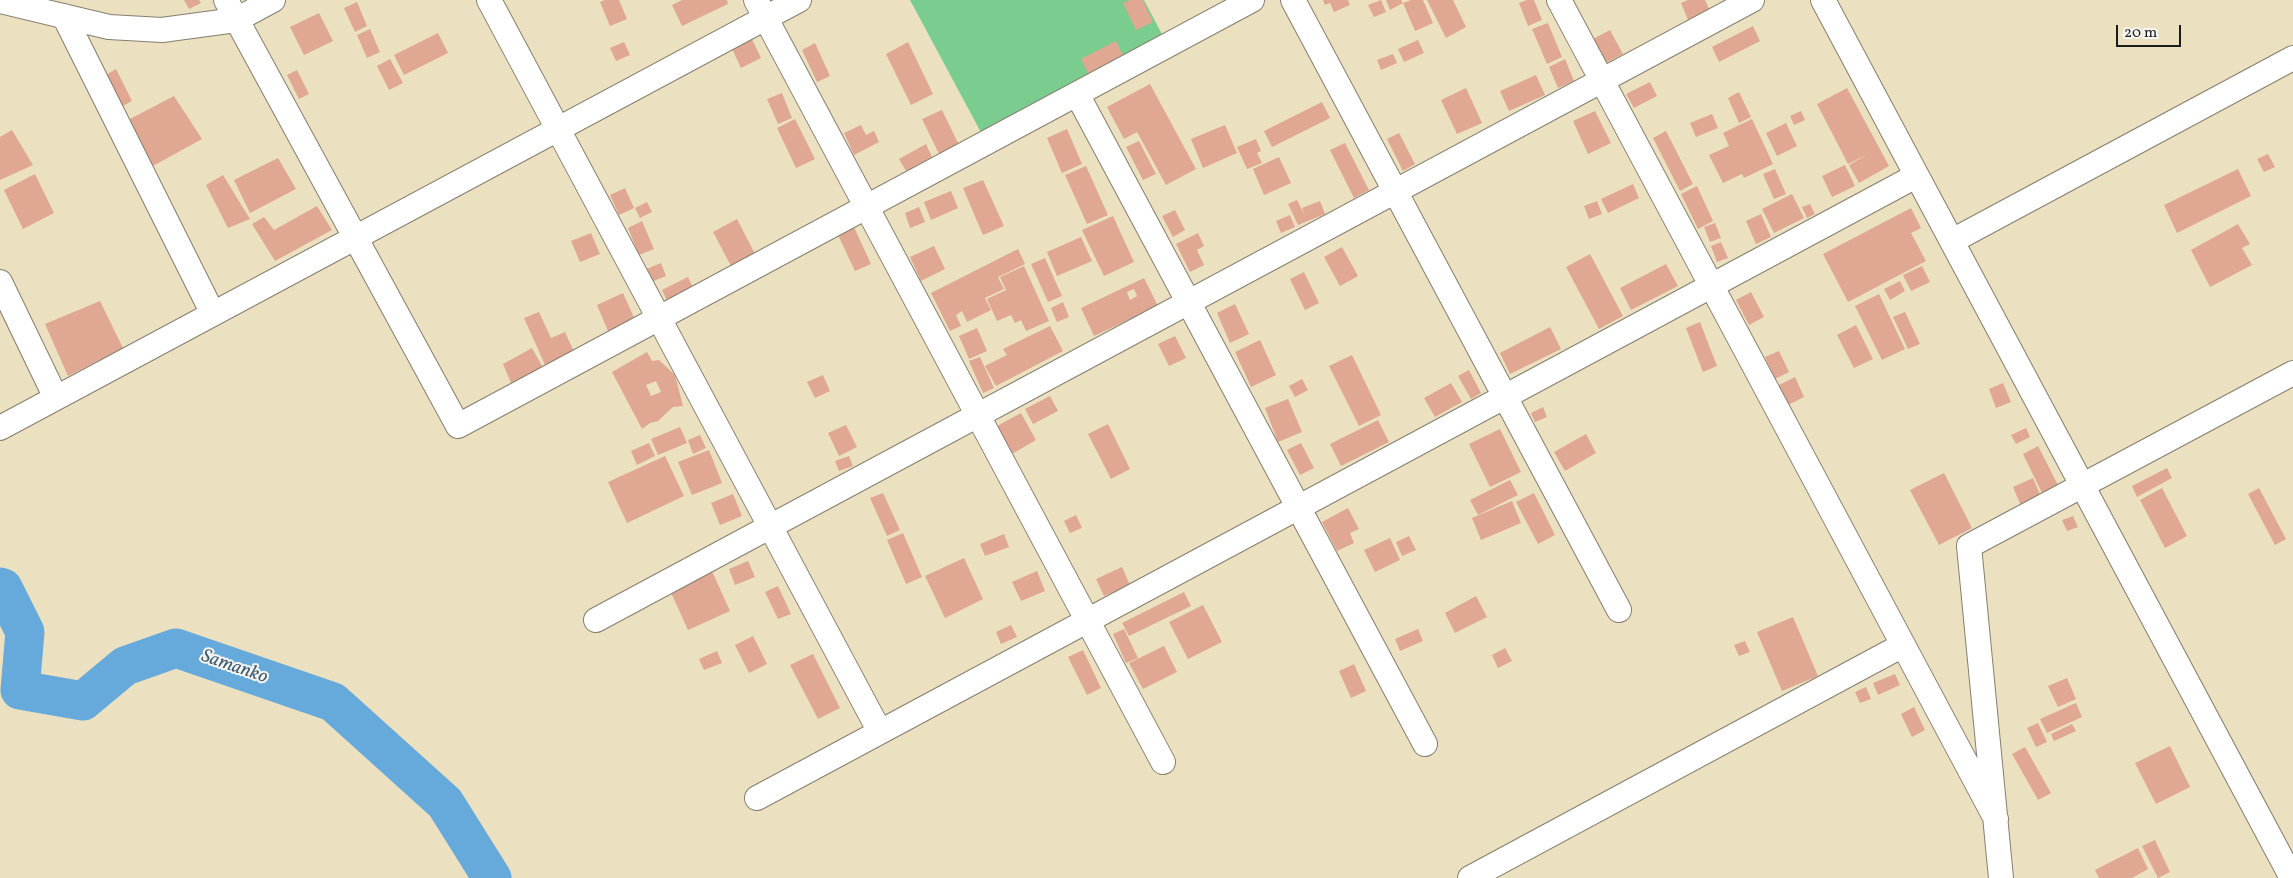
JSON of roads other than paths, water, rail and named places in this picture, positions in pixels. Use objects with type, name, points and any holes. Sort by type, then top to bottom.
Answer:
[{"type":"street","points":[[0,1],[109,27],[162,30],[273,0]]},
{"type":"street","points":[[489,0],[880,732]]},
{"type":"street","points":[[0,428],[558,129],[761,9],[799,0]]},
{"type":"street","points":[[231,10],[458,426],[1252,0]]},
{"type":"street","points":[[1293,0],[1619,610]]},
{"type":"street","points":[[1559,0],[1996,819]]},
{"type":"street","points":[[596,620],[1752,0]]},
{"type":"street","points":[[1823,0],[2292,878]]},
{"type":"street","points":[[761,9],[1163,762]]},
{"type":"street","points":[[64,16],[213,314]]},
{"type":"street","points":[[1952,241],[2293,58]]},
{"type":"street","points":[[1077,94],[1425,744]]},
{"type":"street","points":[[756,798],[1916,176]]},
{"type":"street","points":[[0,282],[56,398]]},
{"type":"street","points":[[2001,878],[1969,546],[2293,373]]},
{"type":"street","points":[[1470,878],[1904,645]]},
{"type":"waterway","name":"Samanko","points":[[0,587],[3,588],[25,632],[20,690],[83,701],[125,666],[176,648],[333,702],[445,803],[492,878]]}]
